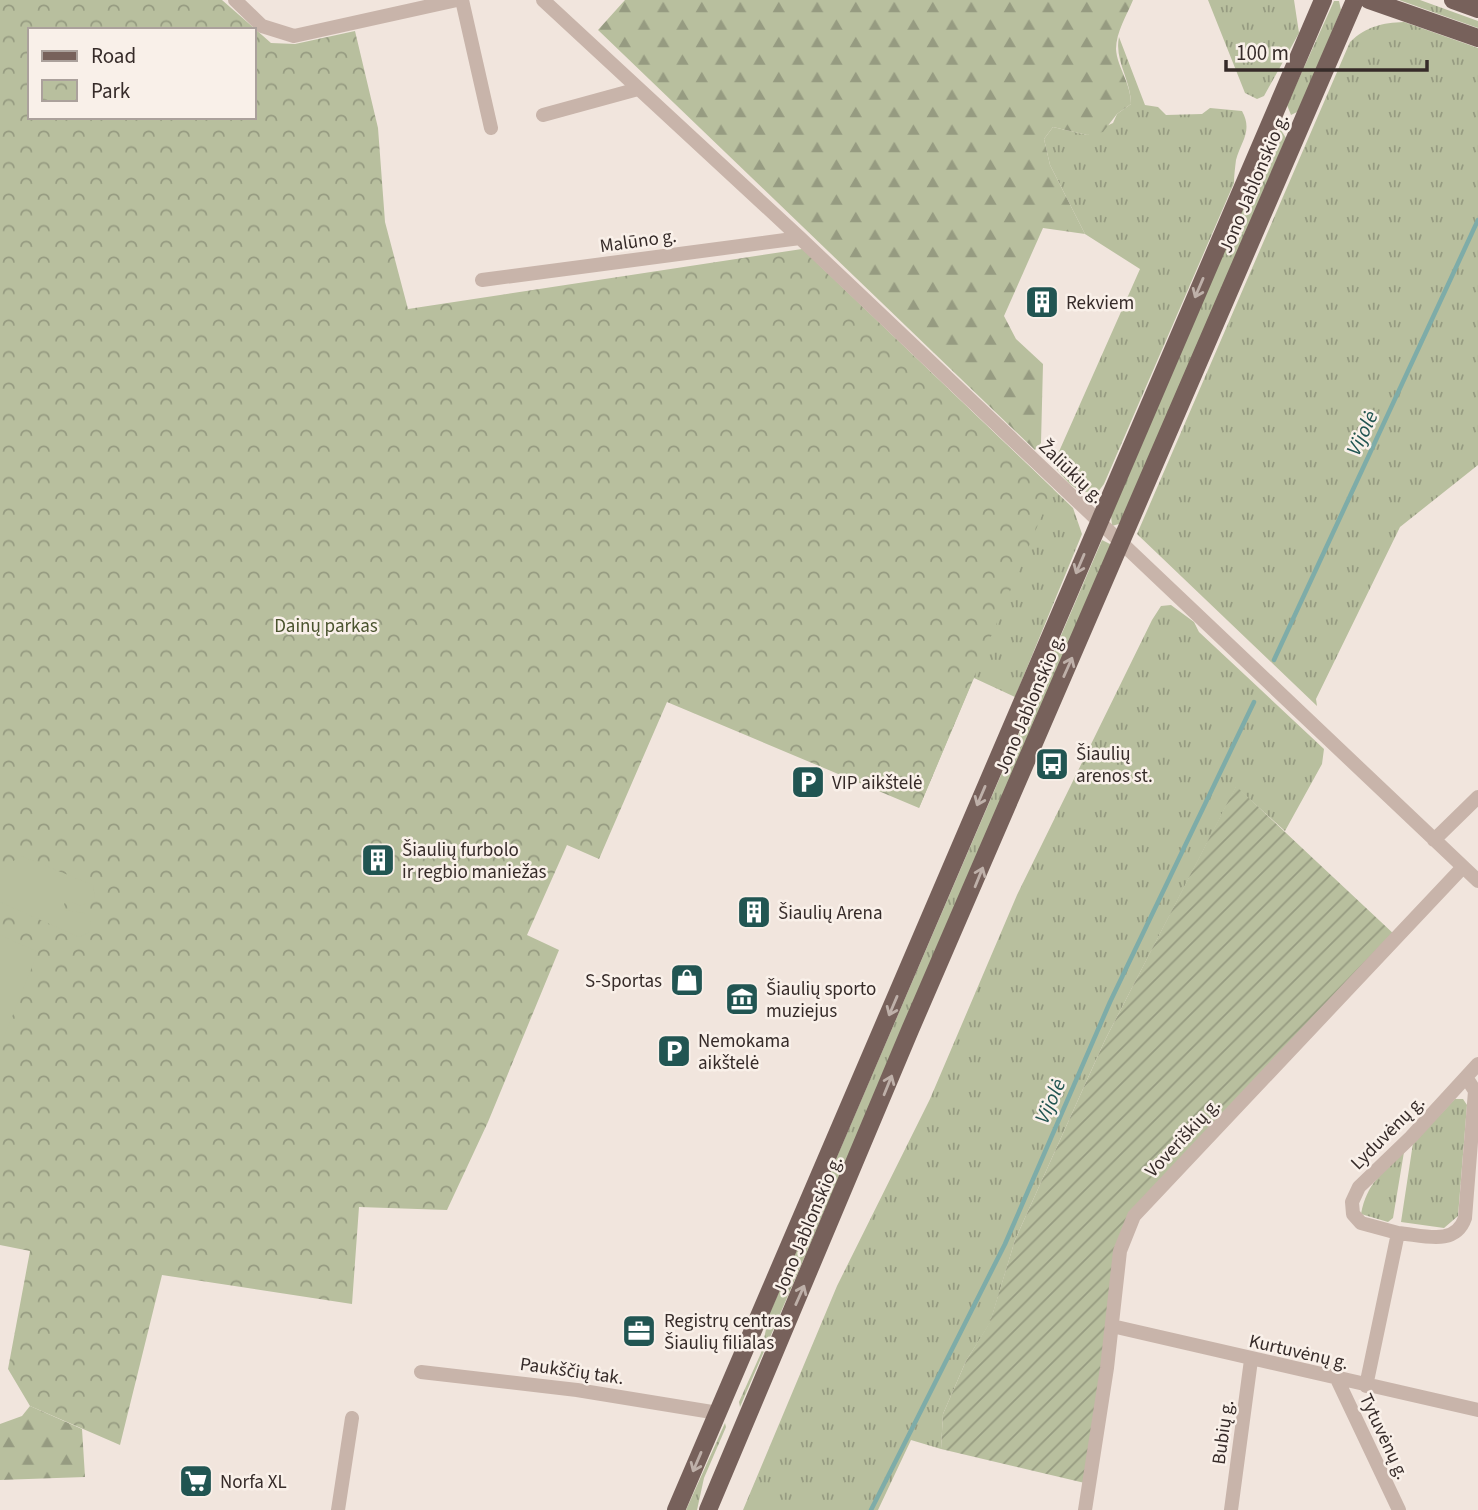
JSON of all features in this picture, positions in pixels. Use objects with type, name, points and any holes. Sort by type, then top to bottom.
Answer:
[{"type":"main road","name":"Jono Jablonskio g.","points":[[676,1510],[1323,0]]},
{"type":"main road","name":"Jono Jablonskio g.","points":[[708,1510],[1355,0]]},
{"type":"main road","points":[[1369,0],[1478,38]]},
{"type":"main road","points":[[1453,0],[1478,9]]},
{"type":"main road","points":[[718,1413],[743,1424]]},
{"type":"street","points":[[235,0],[262,26],[294,36],[457,0]]},
{"type":"street","points":[[462,0],[491,128]]},
{"type":"street","name":"Žaliūkių g.","points":[[543,0],[800,238],[1478,881]]},
{"type":"street","points":[[543,115],[638,89]]},
{"type":"street","name":"Malūno g.","points":[[482,280],[800,238]]},
{"type":"street","points":[[1434,840],[1478,797]]},
{"type":"street","name":"Voveriškių g.","points":[[1086,1510],[1112,1326],[1119,1251],[1134,1216],[1463,867]]},
{"type":"street","name":"Lyduvėnų g.","points":[[1466,1077],[1475,1091],[1462,1228],[1447,1237],[1398,1233],[1361,1223],[1353,1214],[1352,1202],[1359,1187],[1411,1138],[1466,1077],[1478,1064]]},
{"type":"street","points":[[1366,1386],[1398,1233]]},
{"type":"street","name":"Kurtuvėnų g.","points":[[1112,1326],[1478,1410]]},
{"type":"street","name":"Bubių g.","points":[[1231,1510],[1251,1360]]},
{"type":"street","name":"Paukščių tak.","points":[[421,1372],[578,1390],[718,1413]]},
{"type":"street","name":"Tytuvėnų g.","points":[[1337,1379],[1399,1510]]},
{"type":"street","points":[[338,1510],[352,1418]]},
{"type":"green space","name":"Dainų parkas","points":[[0,0],[222,0],[254,28],[28,28],[28,119],[256,119],[256,30],[271,43],[295,44],[355,31],[378,128],[385,222],[408,309],[802,249],[1053,489],[919,808],[667,702],[599,859],[567,845],[527,935],[559,950],[488,1122],[447,1210],[359,1207],[352,1304],[162,1275],[120,1445],[30,1406],[8,1369],[30,1251],[0,1245]]},
{"type":"green space","points":[[625,0],[1133,0],[1116,43],[1131,104],[1117,114],[1103,132],[1087,135],[1053,127],[1044,139],[1050,165],[1085,234],[1043,228],[1004,316],[1016,339],[1043,364],[1041,443],[1035,450],[598,30]]},
{"type":"green space","points":[[1208,0],[1294,0],[1299,33],[1264,96],[1257,99],[1245,93]]},
{"type":"green space","points":[[1399,0],[1420,0],[1478,21],[1478,28]]},
{"type":"green space","points":[[1334,1],[1339,1],[1341,10],[1299,111],[1291,115],[1287,105]]},
{"type":"green space","points":[[1404,22],[1478,48],[1478,465],[1400,527],[1316,699],[1317,706],[1137,534],[1350,42],[1375,26]]},
{"type":"green space","points":[[1119,37],[1145,105],[1158,107],[1166,115],[1202,114],[1210,108],[1242,111],[1246,130],[1236,160],[1234,183],[1104,484],[1098,492],[1090,492],[1072,486],[1053,465],[1140,269],[1085,234],[1050,165],[1044,139],[1053,127],[1087,135],[1113,123],[1117,114],[1131,104],[1119,54]]},
{"type":"green space","points":[[1281,130],[1286,138],[1122,523],[1112,526],[1111,515],[1275,133]]},
{"type":"green space","points":[[802,249],[1073,508],[1082,534],[1015,697],[974,678],[919,808]]},
{"type":"green space","points":[[1102,540],[1110,544],[1110,548],[740,1407],[739,1402],[761,1353],[769,1315]]},
{"type":"green space","points":[[1171,605],[1194,622],[1199,632],[1324,749],[1322,764],[1285,831],[1236,787],[1105,1040],[1015,1240],[990,1323],[966,1361],[943,1414],[941,1449],[911,1440],[878,1510],[743,1510],[837,1286],[930,1099],[1017,895],[1152,620],[1161,606]]},
{"type":"green space","points":[[1236,786],[1396,936],[1134,1216],[1120,1251],[1089,1484],[941,1449],[943,1414],[966,1361],[990,1322],[1015,1240],[1105,1040]]},
{"type":"green space","points":[[21,856],[93,885],[95,898],[81,906],[71,902],[64,903],[65,910],[84,913],[91,922],[88,933],[79,937],[0,902],[0,870]]},
{"type":"green space","points":[[0,935],[38,952],[0,1047]]},
{"type":"green space","points":[[1455,1099],[1463,1099],[1467,1105],[1458,1216],[1444,1228],[1401,1222],[1413,1143]]},
{"type":"green space","points":[[1404,1152],[1393,1218],[1388,1222],[1361,1214],[1371,1186]]},
{"type":"green space","points":[[30,1406],[82,1429],[85,1477],[0,1480],[0,1424],[22,1416]]},
{"type":"green space","points":[[725,1423],[726,1427],[704,1478],[697,1510],[686,1510]]},
{"type":"waterway","name":"Vijolė","points":[[1274,660],[1478,220]]},
{"type":"waterway","name":"Vijolė","points":[[871,1510],[1005,1244],[1110,1002],[1254,702]]},
{"type":"place","name":"Rekviem","points":[[1042,302]]},
{"type":"place","name":"Šiaulių arenos st.","points":[[1052,764]]},
{"type":"place","name":"VIP aikštelė","points":[[808,782]]},
{"type":"place","name":"Šiaulių furbolo ir regbio maniežas","points":[[378,860]]},
{"type":"place","name":"Šiaulių Arena","points":[[754,912]]},
{"type":"place","name":"S-Sportas","points":[[687,980]]},
{"type":"place","name":"Šiaulių sporto muziejus","points":[[742,999]]},
{"type":"place","name":"Nemokama aikštelė","points":[[674,1051]]},
{"type":"place","name":"Registrų centras Šiaulių filialas","points":[[639,1331]]},
{"type":"place","name":"Norfa XL","points":[[196,1481]]}]
